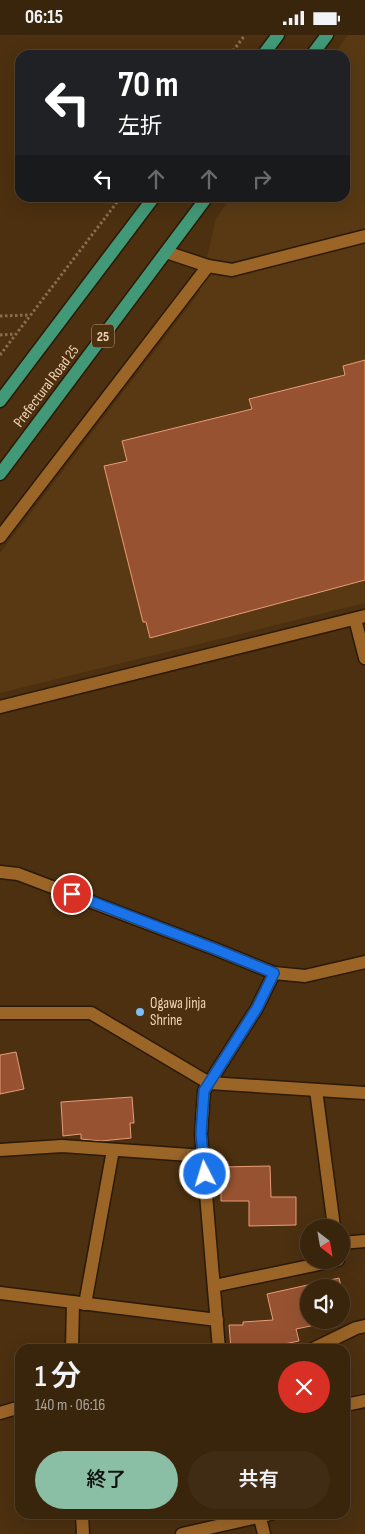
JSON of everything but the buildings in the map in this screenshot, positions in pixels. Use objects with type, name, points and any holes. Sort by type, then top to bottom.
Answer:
[{"type":"main road","points":[[266,50],[278,35]]},
{"type":"main road","points":[[316,50],[327,35]]},
{"type":"main road","name":"Prefectural Road 25","points":[[0,401],[150,202]]},
{"type":"main road","name":"Prefectural Road 25","points":[[0,474],[203,202]]},
{"type":"street","points":[[166,253],[208,266],[232,270],[365,236]]},
{"type":"street","points":[[0,537],[208,266]]},
{"type":"street","points":[[0,707],[360,617],[365,658]]},
{"type":"street","points":[[0,872],[18,874],[206,945],[274,973],[305,976],[365,961]]},
{"type":"street","points":[[219,1344],[201,1134],[204,1091],[257,1008],[274,973]]},
{"type":"street","points":[[0,1013],[91,1013],[209,1083],[365,1093]]},
{"type":"street","points":[[316,1090],[333,1219]]},
{"type":"street","points":[[0,1150],[62,1146],[204,1155]]},
{"type":"street","points":[[73,1344],[79,1303],[113,1150]]},
{"type":"street","points":[[350,1242],[365,1241]]},
{"type":"street","points":[[214,1287],[300,1268]]},
{"type":"street","points":[[0,1293],[217,1320]]},
{"type":"street","points":[[323,1344],[356,1327],[365,1326]]},
{"type":"street","points":[[350,1404],[365,1401]]},
{"type":"street","points":[[0,1413],[15,1408]]},
{"type":"street","points":[[82,1519],[83,1534]]},
{"type":"street","points":[[182,1534],[247,1519]]},
{"type":"street","points":[[264,1519],[264,1534]]},
{"type":"path","points":[[234,50],[245,35]]},
{"type":"path","points":[[0,355],[117,202]]},
{"type":"path","points":[[0,316],[30,315]]},
{"type":"path","points":[[0,335],[15,334]]},
{"type":"shaded area","points":[[348,35],[365,35],[365,603],[0,693],[0,553],[199,293],[216,218],[228,202],[350,202],[350,50],[337,50]]},
{"type":"place","name":"Ogawa Jinja Shrine","points":[[140,1012]]},
{"type":"route","points":[[72,894],[274,973],[257,1008],[204,1091],[201,1134],[205,1174]]}]
